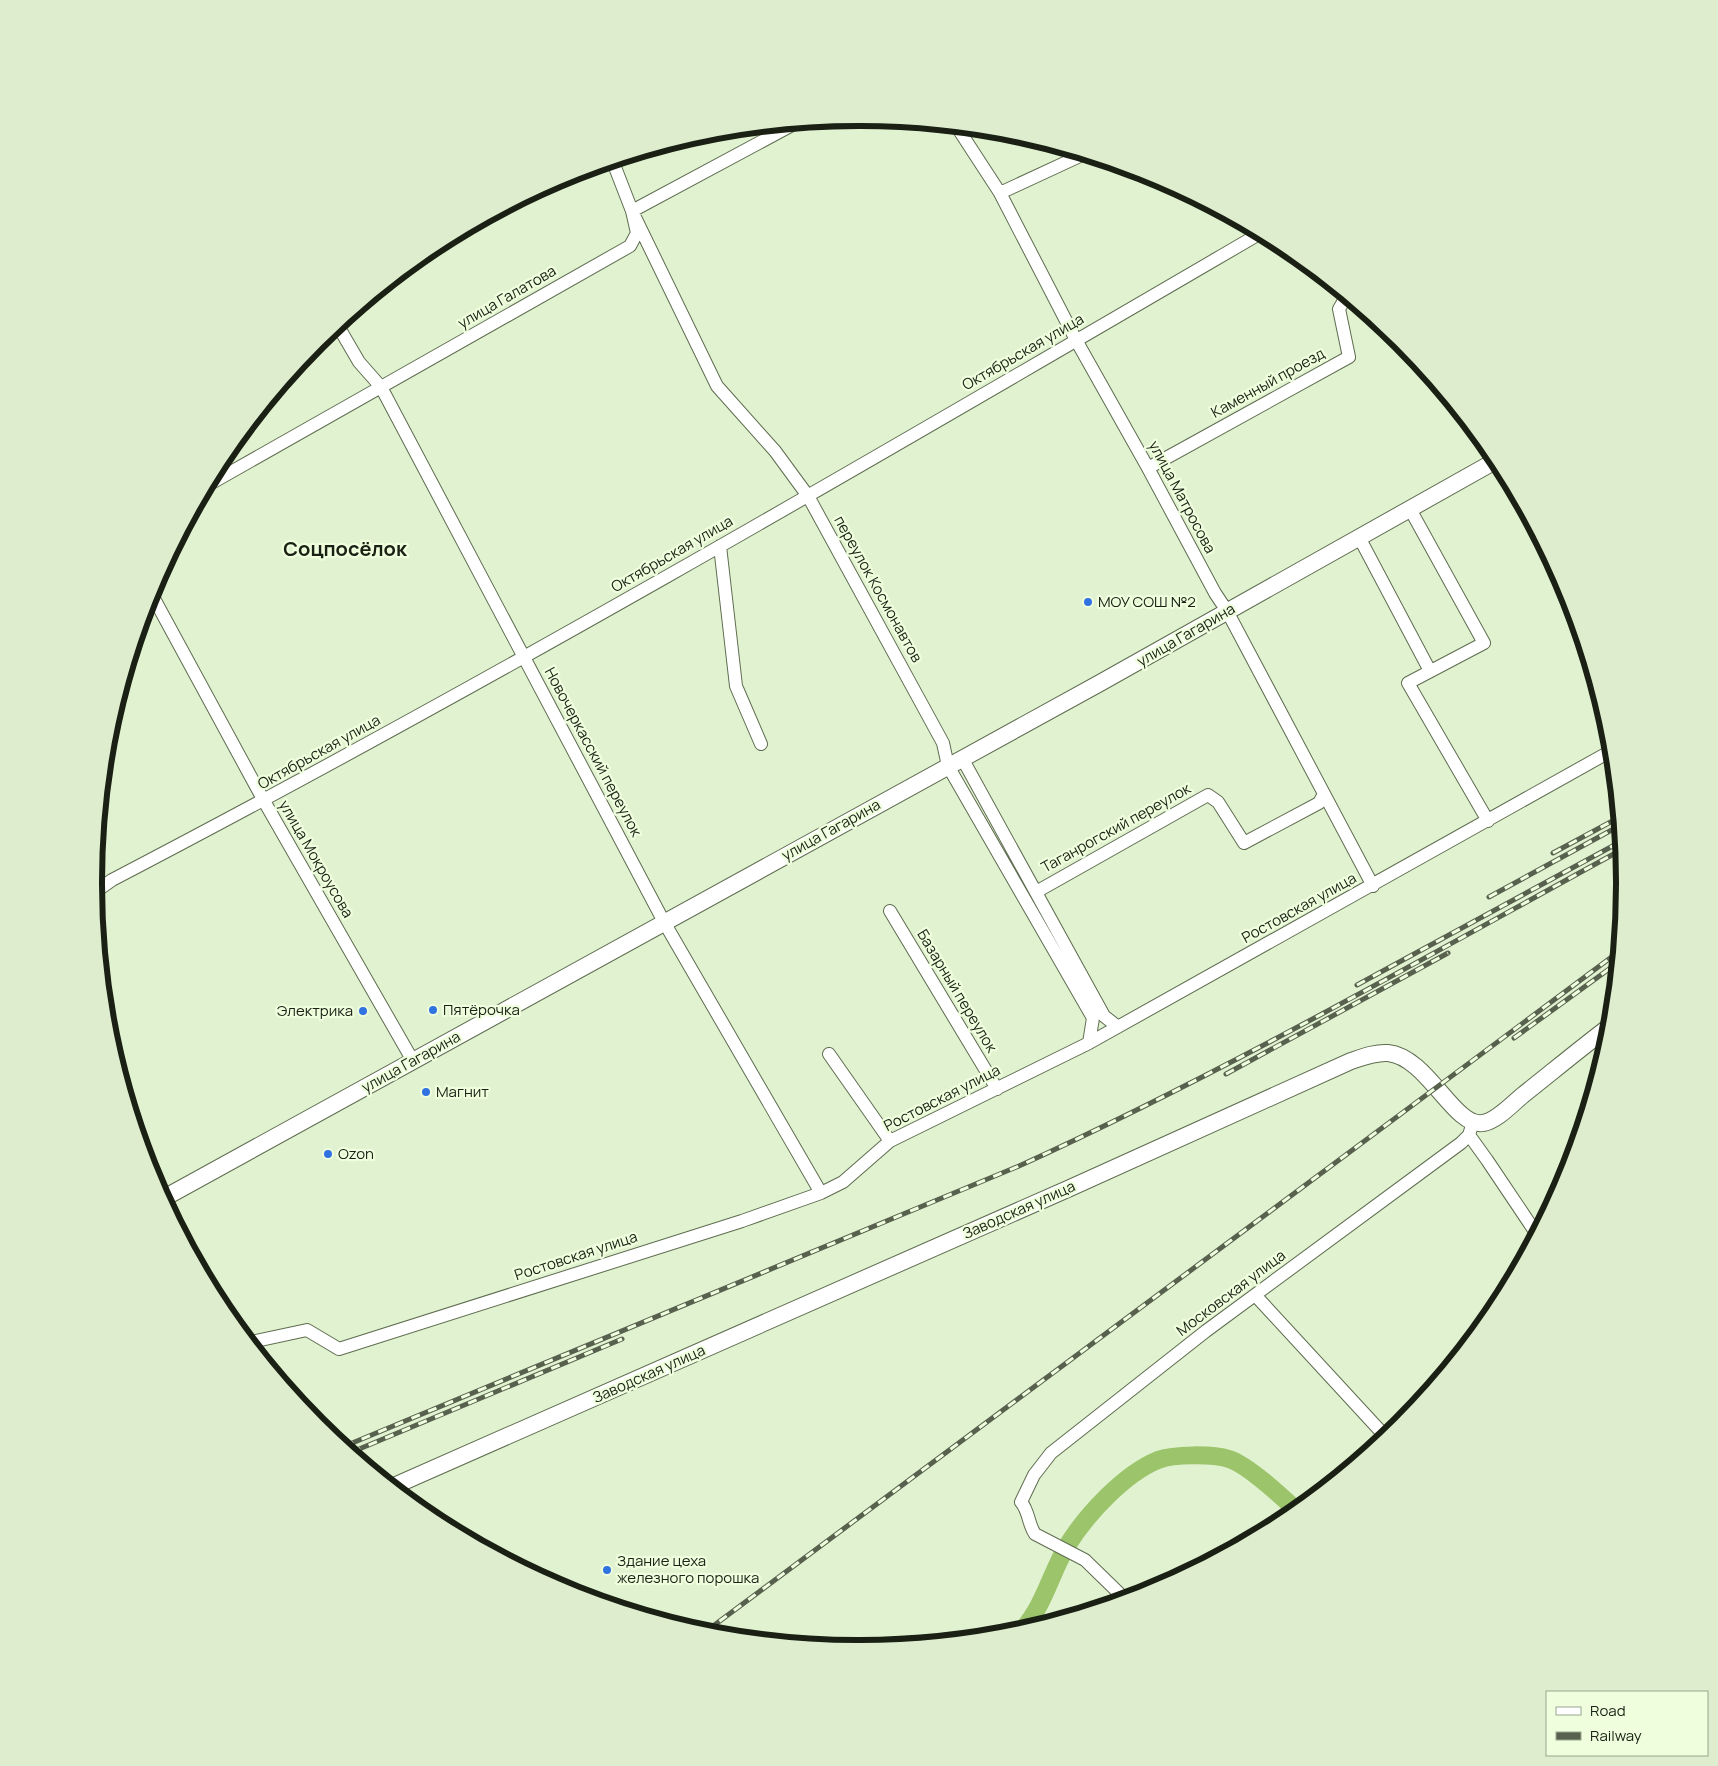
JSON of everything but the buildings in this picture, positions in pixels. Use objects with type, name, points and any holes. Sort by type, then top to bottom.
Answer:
[{"type":"main road","name":"улица Гагарина","points":[[170,1195],[1100,683],[1489,464]]},
{"type":"main road","points":[[1471,1129],[1491,1119],[1600,1036]]},
{"type":"main road","name":"Заводская улица","points":[[399,1484],[1365,1056],[1387,1053],[1414,1063],[1471,1129]]},
{"type":"street","points":[[632,211],[781,131]]},
{"type":"street","name":"улица Матросова","points":[[960,133],[1000,193],[1076,340],[1215,593],[1228,611],[1373,886]]},
{"type":"street","points":[[1000,193],[1075,158]]},
{"type":"street","name":"переулок Космонавтов","points":[[615,167],[632,211],[717,386],[775,451],[808,496],[943,743],[948,766],[1093,1018],[1089,1043]]},
{"type":"street","name":"улица Галатова","points":[[221,478],[630,246],[637,233],[632,211]]},
{"type":"street","name":"Октябрьская улица","points":[[102,887],[112,880],[264,801],[524,657],[808,496],[1253,238]]},
{"type":"street","name":"Каменный проезд","points":[[1148,468],[1349,357],[1339,309],[1343,302]]},
{"type":"street","name":"Новочеркасский переулок","points":[[341,332],[359,362],[381,387],[664,922],[820,1193]]},
{"type":"street","points":[[1410,509],[1484,643],[1408,683],[1488,821]]},
{"type":"street","points":[[1359,537],[1430,671]]},
{"type":"street","points":[[720,546],[736,686],[761,744]]},
{"type":"street","name":"улица Мокроусова","points":[[156,603],[264,801],[413,1061]]},
{"type":"street","name":"Ростовская улица","points":[[257,1341],[307,1330],[339,1349],[742,1221],[820,1193],[843,1182],[890,1141],[1089,1043],[1604,756]]},
{"type":"street","points":[[962,758],[1104,1016],[1118,1027]]},
{"type":"street","name":"Таганрогский переулок","points":[[1036,892],[1208,795],[1218,802],[1244,842],[1319,803],[1324,794]]},
{"type":"street","name":"Базарный переулок","points":[[890,911],[997,1089]]},
{"type":"street","points":[[829,1054],[890,1141]]},
{"type":"street","points":[[1471,1129],[1487,1160],[1532,1227]]},
{"type":"street","name":"Московская улица","points":[[1119,1593],[1096,1568],[1071,1552],[1035,1534],[1030,1526],[1026,1507],[1021,1502],[1034,1475],[1051,1453],[1471,1129]]},
{"type":"street","points":[[1255,1295],[1380,1431]]},
{"type":"waterway","points":[[1030,1620],[1042,1599],[1061,1556],[1084,1521],[1119,1485],[1145,1466],[1158,1460],[1194,1455],[1229,1459],[1255,1474],[1290,1504]]},
{"type":"railway","points":[[1553,853],[1613,821]]},
{"type":"railway","points":[[1489,897],[1614,829]]},
{"type":"railway","points":[[1357,985],[1614,845]]},
{"type":"railway","points":[[351,1444],[1019,1166],[1096,1130],[1323,1014],[1615,853]]},
{"type":"railway","points":[[1226,1074],[1448,953]]},
{"type":"railway","points":[[714,1625],[1611,957]]},
{"type":"railway","points":[[1514,1038],[1610,968]]},
{"type":"railway","points":[[358,1450],[622,1339]]},
{"type":"place","name":"МОУ СОШ №2","points":[[1088,602]]},
{"type":"place","name":"Пятёрочка","points":[[433,1010]]},
{"type":"place","name":"Электрика","points":[[363,1011]]},
{"type":"place","name":"Магнит","points":[[426,1092]]},
{"type":"place","name":"Ozon","points":[[328,1154]]},
{"type":"place","name":"Здание цеха железного порошка","points":[[607,1570]]},
{"type":"district","name":"Соцпосёлок","points":[[345,549]]}]
